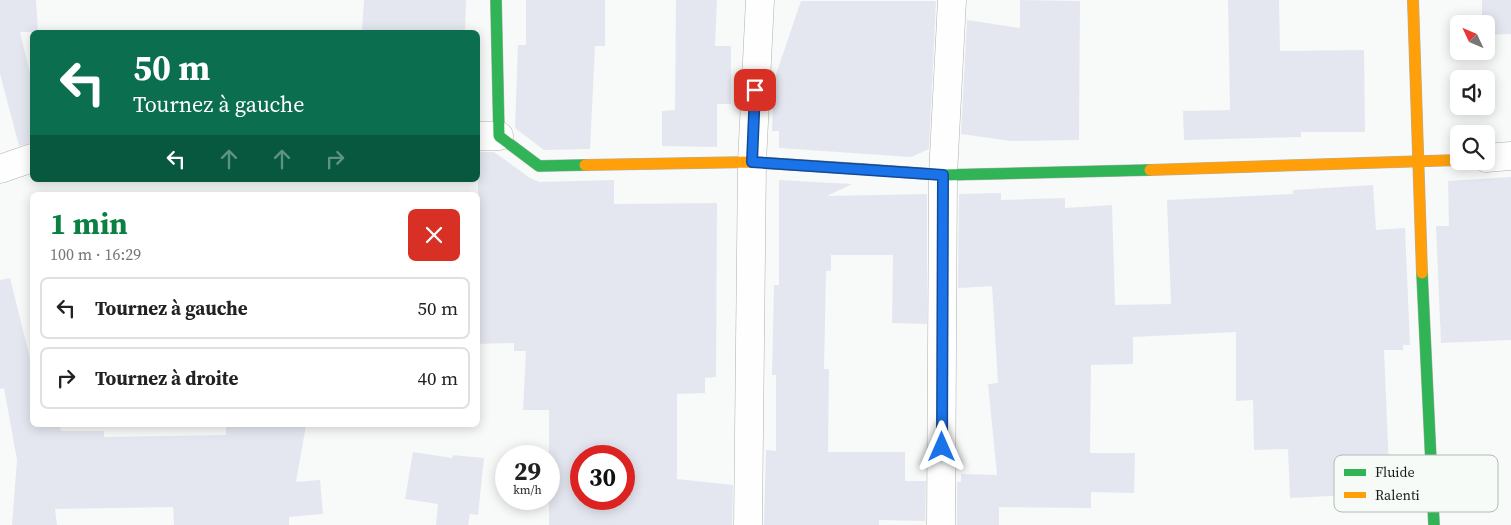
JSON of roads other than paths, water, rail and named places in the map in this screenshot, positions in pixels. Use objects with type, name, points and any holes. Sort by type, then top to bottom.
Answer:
[{"type":"street","points":[[496,0],[488,136],[539,166],[752,162],[943,175],[1450,160]]},
{"type":"street","points":[[748,525],[752,162],[760,0]]},
{"type":"street","points":[[941,525],[943,175],[952,0]]},
{"type":"street","points":[[1413,0],[1431,455]]},
{"type":"street","points":[[1495,157],[1511,156]]},
{"type":"street","points":[[0,169],[30,159]]},
{"type":"street","points":[[1433,512],[1434,525]]}]
